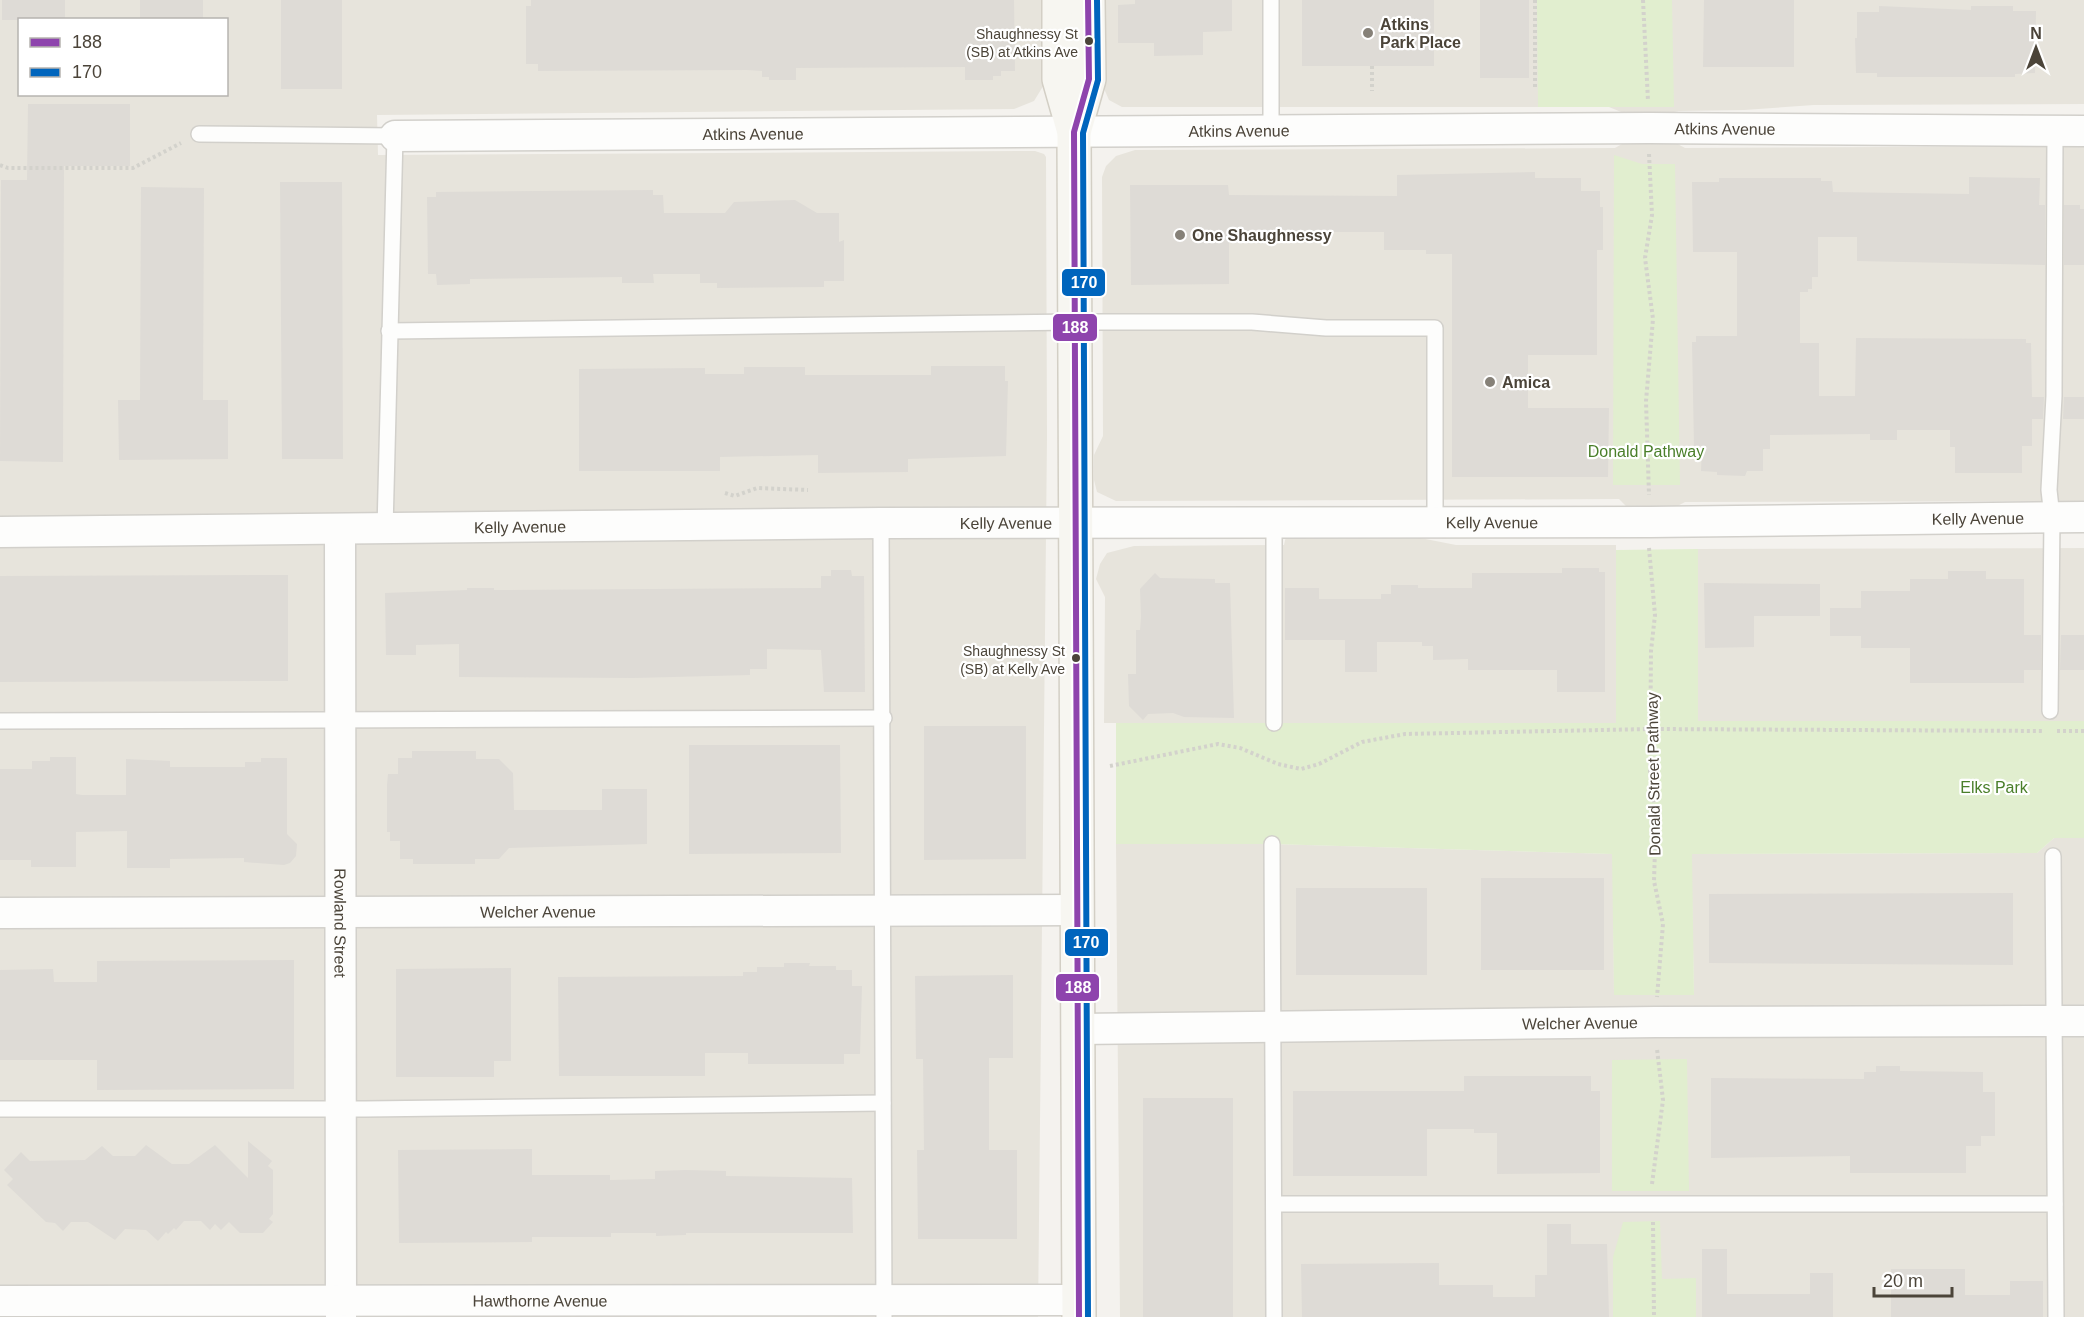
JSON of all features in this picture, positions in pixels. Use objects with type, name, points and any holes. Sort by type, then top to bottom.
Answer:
[{"type":"main road","points":[[1059,0],[1059,79],[1074,132],[1079,1308]]},
{"type":"main road","points":[[1074,132],[1089,79],[1088,0]]},
{"type":"street","name":"Atkins Avenue","points":[[395,136],[1637,128],[2070,131]]},
{"type":"street","name":"Kelly Avenue","points":[[0,532],[881,523],[1435,520],[1650,522],[2084,517]]},
{"type":"street","name":"Rowland Street","points":[[340,530],[341,1309]]},
{"type":"street","name":"Welcher Avenue","points":[[0,913],[1077,910]]},
{"type":"street","name":"Welcher Avenue","points":[[1078,1029],[1656,1022],[2084,1021]]},
{"type":"street","name":"Hawthorne Avenue","points":[[0,1301],[341,1309],[1079,1308]]},
{"type":"lane","points":[[1271,0],[1271,131]]},
{"type":"lane","points":[[2050,711],[2052,518],[2049,490],[2070,131]]},
{"type":"lane","points":[[199,134],[395,136],[385,529]]},
{"type":"lane","points":[[389,331],[1075,322],[1252,322],[1326,328],[1435,328],[1435,520]]},
{"type":"lane","points":[[1274,521],[1274,723]]},
{"type":"lane","points":[[881,523],[884,718],[882,911],[884,1309]]},
{"type":"lane","points":[[0,721],[884,718]]},
{"type":"lane","points":[[1272,844],[1274,1317]]},
{"type":"lane","points":[[2053,856],[2056,1317]]},
{"type":"lane","points":[[0,1109],[883,1103]]},
{"type":"lane","points":[[1274,1204],[2055,1204]]},
{"type":"path","points":[[1534,0],[1532,54],[1535,90]]},
{"type":"path","points":[[1643,0],[1646,21],[1644,51],[1649,110]]},
{"type":"path","points":[[1372,66],[1372,91]]},
{"type":"path","points":[[0,165],[8,168],[133,168],[199,134]]},
{"type":"path","points":[[1649,150],[1652,215],[1645,258],[1653,319],[1646,401],[1650,502]]},
{"type":"path","points":[[725,493],[735,496],[757,488],[808,489]]},
{"type":"path","name":"Donald Street Pathway","points":[[1649,543],[1649,569],[1655,615],[1651,651],[1650,772],[1656,835],[1654,874],[1663,924],[1657,1003]]},
{"type":"path","points":[[1110,766],[1218,744],[1240,748],[1289,768],[1301,769],[1319,764],[1362,742],[1390,735],[1652,729],[2084,731]]},
{"type":"path","points":[[1653,1193],[1653,1159],[1663,1091],[1656,1045]]},
{"type":"path","points":[[1653,1216],[1654,1317]]},
{"type":"shaded area","points":[[0,0],[1046,0],[1045,83],[1034,101],[1014,109],[377,115],[378,155],[1035,151],[1046,157],[1047,437],[1038,1317],[0,1317]]},
{"type":"shaded area","points":[[1105,0],[2084,0],[2084,104],[1814,105],[1744,110],[1679,111],[1665,114],[1626,114],[1609,107],[1122,107],[1109,100],[1102,84]]},
{"type":"shaded area","points":[[1629,140],[1674,142],[1685,148],[2074,146],[2084,143],[2084,501],[1685,502],[1668,511],[1630,510],[1619,499],[1116,501],[1097,492],[1094,480],[1094,455],[1103,436],[1102,177],[1106,166],[1116,156],[1135,150],[1615,148]]},
{"type":"shaded area","points":[[1385,531],[1456,545],[1616,545],[1616,723],[1104,723],[1105,597],[1096,579],[1100,564],[1107,553],[1134,546],[1284,545],[1287,532]]},
{"type":"shaded area","points":[[2084,548],[2084,721],[1698,721],[1698,549]]},
{"type":"shaded area","points":[[2054,838],[2084,838],[2084,1317],[1120,1317],[1116,844],[1272,844],[1613,854],[1614,995],[1694,994],[1691,854],[2037,853]]},
{"type":"green space","points":[[1537,0],[1672,0],[1674,107],[1538,107]]},
{"type":"green space","name":"Donald Pathway","points":[[1614,155],[1642,164],[1675,164],[1680,485],[1613,485]]},
{"type":"green space","name":"Elks Park","points":[[1698,549],[1698,721],[2084,721],[2084,838],[2054,838],[2037,853],[1692,854],[1694,995],[1614,995],[1612,854],[1272,844],[1116,844],[1116,723],[1616,723],[1616,550]]},
{"type":"green space","points":[[1687,1059],[1689,1191],[1612,1191],[1612,1060]]},
{"type":"green space","points":[[1660,1221],[1662,1279],[1696,1278],[1696,1317],[1613,1317],[1613,1257],[1623,1222]]},
{"type":"building","points":[[2,0],[65,0],[65,18],[2,20]]},
{"type":"building","points":[[140,0],[203,0],[203,18],[140,18]]},
{"type":"building","points":[[281,0],[342,0],[342,89],[281,89]]},
{"type":"building","points":[[531,0],[1014,0],[1015,71],[1001,71],[1001,76],[993,76],[993,80],[965,80],[965,67],[796,68],[796,80],[769,80],[769,77],[762,77],[762,71],[747,70],[538,71],[538,64],[526,64],[526,6],[531,6]]},
{"type":"building","points":[[1135,0],[1232,0],[1232,31],[1203,32],[1203,55],[1154,56],[1154,43],[1118,43],[1118,5],[1135,4]]},
{"type":"building","name":"Atkins Park Place","points":[[1302,0],[1434,0],[1434,66],[1302,66]]},
{"type":"building","points":[[1480,0],[1529,0],[1529,78],[1480,78]]},
{"type":"building","points":[[1704,0],[1794,0],[1794,67],[1703,67]]},
{"type":"building","points":[[1879,6],[1971,10],[1971,6],[2013,6],[2013,11],[2036,11],[2035,73],[2015,74],[2015,77],[1877,77],[1877,73],[1856,73],[1857,12],[1879,12]]},
{"type":"building","points":[[28,104],[130,104],[130,166],[64,166],[63,462],[0,461],[1,180],[27,180]]},
{"type":"building","points":[[1535,172],[1535,178],[1581,178],[1581,191],[1600,191],[1600,207],[1603,207],[1603,250],[1597,250],[1597,355],[1528,355],[1528,408],[1609,408],[1608,477],[1452,477],[1452,254],[1426,254],[1426,250],[1384,250],[1384,232],[1291,232],[1291,242],[1229,243],[1229,284],[1131,285],[1130,185],[1228,185],[1229,195],[1397,196],[1397,175]]},
{"type":"building","points":[[1969,177],[2040,178],[2039,205],[2045,205],[2045,265],[1857,261],[1857,237],[1818,237],[1818,277],[1812,277],[1812,289],[1808,289],[1808,292],[1800,292],[1800,343],[1819,343],[1819,396],[1855,396],[1856,338],[2026,339],[2026,343],[2031,343],[2032,397],[2044,397],[2043,419],[2032,419],[2032,446],[2022,446],[2022,473],[1955,473],[1955,447],[1950,447],[1950,430],[1897,430],[1897,440],[1870,440],[1870,434],[1770,435],[1770,449],[1763,449],[1763,471],[1747,471],[1745,476],[1717,475],[1717,472],[1701,471],[1702,446],[1694,446],[1692,342],[1696,342],[1696,336],[1737,336],[1737,252],[1693,252],[1692,182],[1719,182],[1719,178],[1821,178],[1821,181],[1832,181],[1833,192],[1969,194]]},
{"type":"building","points":[[280,182],[342,182],[343,459],[282,459]]},
{"type":"building","points":[[141,187],[204,188],[203,400],[228,400],[228,459],[119,460],[118,400],[140,400]]},
{"type":"building","points":[[653,190],[653,195],[663,195],[664,213],[725,213],[734,202],[795,200],[817,213],[839,213],[839,242],[844,240],[844,281],[824,281],[824,287],[717,288],[717,283],[700,283],[700,274],[653,274],[654,283],[622,283],[622,277],[470,279],[470,284],[437,285],[436,274],[428,274],[427,197],[436,197],[436,192]]},
{"type":"building","points":[[2064,205],[2080,205],[2080,209],[2084,209],[2084,265],[2064,265]]},
{"type":"building","points":[[931,366],[1005,366],[1005,381],[1008,381],[1006,456],[908,459],[908,472],[818,473],[818,455],[720,457],[720,471],[579,471],[579,369],[705,368],[705,374],[744,374],[744,367],[805,367],[805,375],[931,375]]},
{"type":"building","points":[[2064,397],[2084,397],[2084,419],[2063,419]]},
{"type":"building","points":[[1562,568],[1599,568],[1599,572],[1605,572],[1605,692],[1557,692],[1557,670],[1468,670],[1468,659],[1433,660],[1433,646],[1422,646],[1422,642],[1377,642],[1377,672],[1345,672],[1345,640],[1285,640],[1285,588],[1319,588],[1319,599],[1381,599],[1381,594],[1391,594],[1391,585],[1418,585],[1418,588],[1472,588],[1472,573],[1562,573]]},
{"type":"building","points":[[831,570],[851,570],[852,576],[864,576],[865,692],[824,692],[821,650],[767,649],[767,669],[750,669],[750,675],[634,678],[459,677],[459,644],[416,645],[416,655],[386,655],[385,593],[467,590],[467,588],[494,588],[494,590],[821,588],[821,576],[831,576]]},
{"type":"building","points":[[1948,571],[1986,571],[1986,579],[2024,579],[2024,635],[2041,635],[2041,670],[2024,670],[2024,683],[1910,683],[1910,648],[1861,648],[1861,636],[1830,636],[1830,608],[1861,608],[1861,591],[1910,591],[1910,579],[1948,579]]},
{"type":"building","points":[[1155,573],[1160,578],[1215,579],[1215,583],[1230,583],[1234,718],[1184,717],[1173,713],[1148,714],[1143,720],[1129,706],[1128,674],[1136,674],[1136,630],[1140,630],[1141,617],[1140,589]]},
{"type":"building","points":[[288,575],[288,681],[0,682],[0,576]]},
{"type":"building","points":[[1704,583],[1820,584],[1820,616],[1754,616],[1754,647],[1705,648]]},
{"type":"building","points":[[2061,635],[2084,635],[2084,670],[2060,670]]},
{"type":"building","points":[[924,726],[1026,726],[1026,859],[924,860]]},
{"type":"building","points":[[689,745],[840,745],[841,853],[689,854]]},
{"type":"building","points":[[412,751],[476,751],[476,759],[499,759],[513,773],[514,810],[602,810],[602,789],[647,789],[647,844],[509,848],[499,859],[475,859],[475,864],[413,864],[413,859],[400,859],[400,841],[390,841],[390,832],[387,832],[388,774],[398,774],[398,758],[412,758]]},
{"type":"building","points":[[50,757],[76,757],[76,794],[82,795],[126,795],[126,759],[170,761],[170,767],[245,767],[245,762],[261,762],[261,758],[287,758],[287,834],[297,844],[296,856],[290,863],[284,865],[244,862],[244,858],[170,859],[170,868],[127,868],[127,831],[76,832],[76,867],[31,867],[31,860],[0,860],[0,769],[32,769],[32,761],[50,761]]},
{"type":"building","points":[[1481,878],[1604,878],[1604,970],[1481,970]]},
{"type":"building","points":[[1296,888],[1427,888],[1427,975],[1296,975]]},
{"type":"building","points":[[2013,893],[2013,965],[1709,963],[1709,894]]},
{"type":"building","points":[[294,960],[294,1089],[97,1090],[97,1060],[0,1060],[0,970],[53,969],[54,982],[97,982],[97,961]]},
{"type":"building","points":[[784,963],[810,963],[809,966],[836,966],[836,970],[852,970],[852,986],[862,986],[860,1054],[844,1054],[844,1064],[748,1064],[748,1053],[705,1053],[705,1076],[559,1076],[558,977],[743,976],[743,972],[757,972],[757,967],[784,967]]},
{"type":"building","points":[[511,968],[511,1061],[494,1061],[494,1077],[396,1077],[396,969]]},
{"type":"building","points":[[1013,975],[1013,1058],[989,1058],[989,1150],[1017,1150],[1017,1239],[918,1239],[917,1150],[924,1150],[923,1059],[916,1059],[915,976]]},
{"type":"building","points":[[1876,1066],[1900,1066],[1900,1071],[1983,1072],[1983,1092],[1995,1092],[1995,1136],[1981,1136],[1981,1146],[1966,1146],[1966,1173],[1850,1173],[1850,1156],[1711,1158],[1711,1078],[1864,1079],[1864,1072],[1876,1072]]},
{"type":"building","points":[[1464,1076],[1591,1076],[1591,1091],[1600,1091],[1600,1173],[1497,1174],[1497,1133],[1474,1133],[1474,1129],[1427,1129],[1427,1176],[1293,1176],[1293,1091],[1464,1091]]},
{"type":"building","points":[[1143,1098],[1233,1098],[1233,1317],[1143,1317]]},
{"type":"building","points":[[248,1141],[272,1161],[268,1166],[273,1170],[273,1214],[269,1219],[273,1222],[263,1233],[240,1233],[229,1222],[221,1230],[215,1224],[210,1230],[201,1221],[184,1221],[176,1230],[174,1228],[168,1234],[166,1232],[158,1241],[146,1230],[125,1229],[115,1240],[88,1222],[71,1222],[63,1231],[55,1223],[46,1222],[7,1185],[13,1179],[4,1170],[21,1152],[30,1161],[85,1160],[102,1146],[113,1156],[135,1156],[146,1145],[172,1164],[189,1164],[215,1145],[248,1178]]},
{"type":"building","points":[[532,1149],[532,1175],[610,1175],[610,1180],[655,1179],[655,1171],[686,1170],[726,1171],[726,1176],[852,1178],[853,1233],[686,1233],[686,1235],[656,1236],[656,1233],[611,1233],[611,1237],[532,1237],[532,1242],[399,1243],[398,1150]]},
{"type":"building","points":[[1547,1224],[1571,1224],[1571,1244],[1607,1244],[1609,1317],[1302,1317],[1301,1264],[1439,1263],[1439,1285],[1493,1285],[1493,1297],[1535,1297],[1535,1275],[1547,1275]]},
{"type":"building","points":[[1702,1249],[1727,1249],[1727,1294],[1810,1294],[1810,1273],[1833,1273],[1833,1317],[1702,1317]]},
{"type":"building","points":[[1891,1269],[1965,1269],[1965,1295],[2010,1295],[2010,1281],[2043,1281],[2043,1317],[1891,1317]]},
{"type":"transit line","name":"188","points":[[1079,1317],[1074,132],[1089,79],[1088,0]]},
{"type":"transit line","name":"170","points":[[1088,1317],[1083,133],[1098,80],[1097,0]]},
{"type":"place","name":"Atkins Park Place","points":[[1368,33]]},
{"type":"place","name":"Shaughnessy St (SB) at Atkins Ave","points":[[1089,41]]},
{"type":"place","name":"One Shaughnessy","points":[[1180,235]]},
{"type":"place","name":"Amica","points":[[1490,382]]},
{"type":"place","name":"Shaughnessy St (SB) at Kelly Ave","points":[[1076,658]]}]
